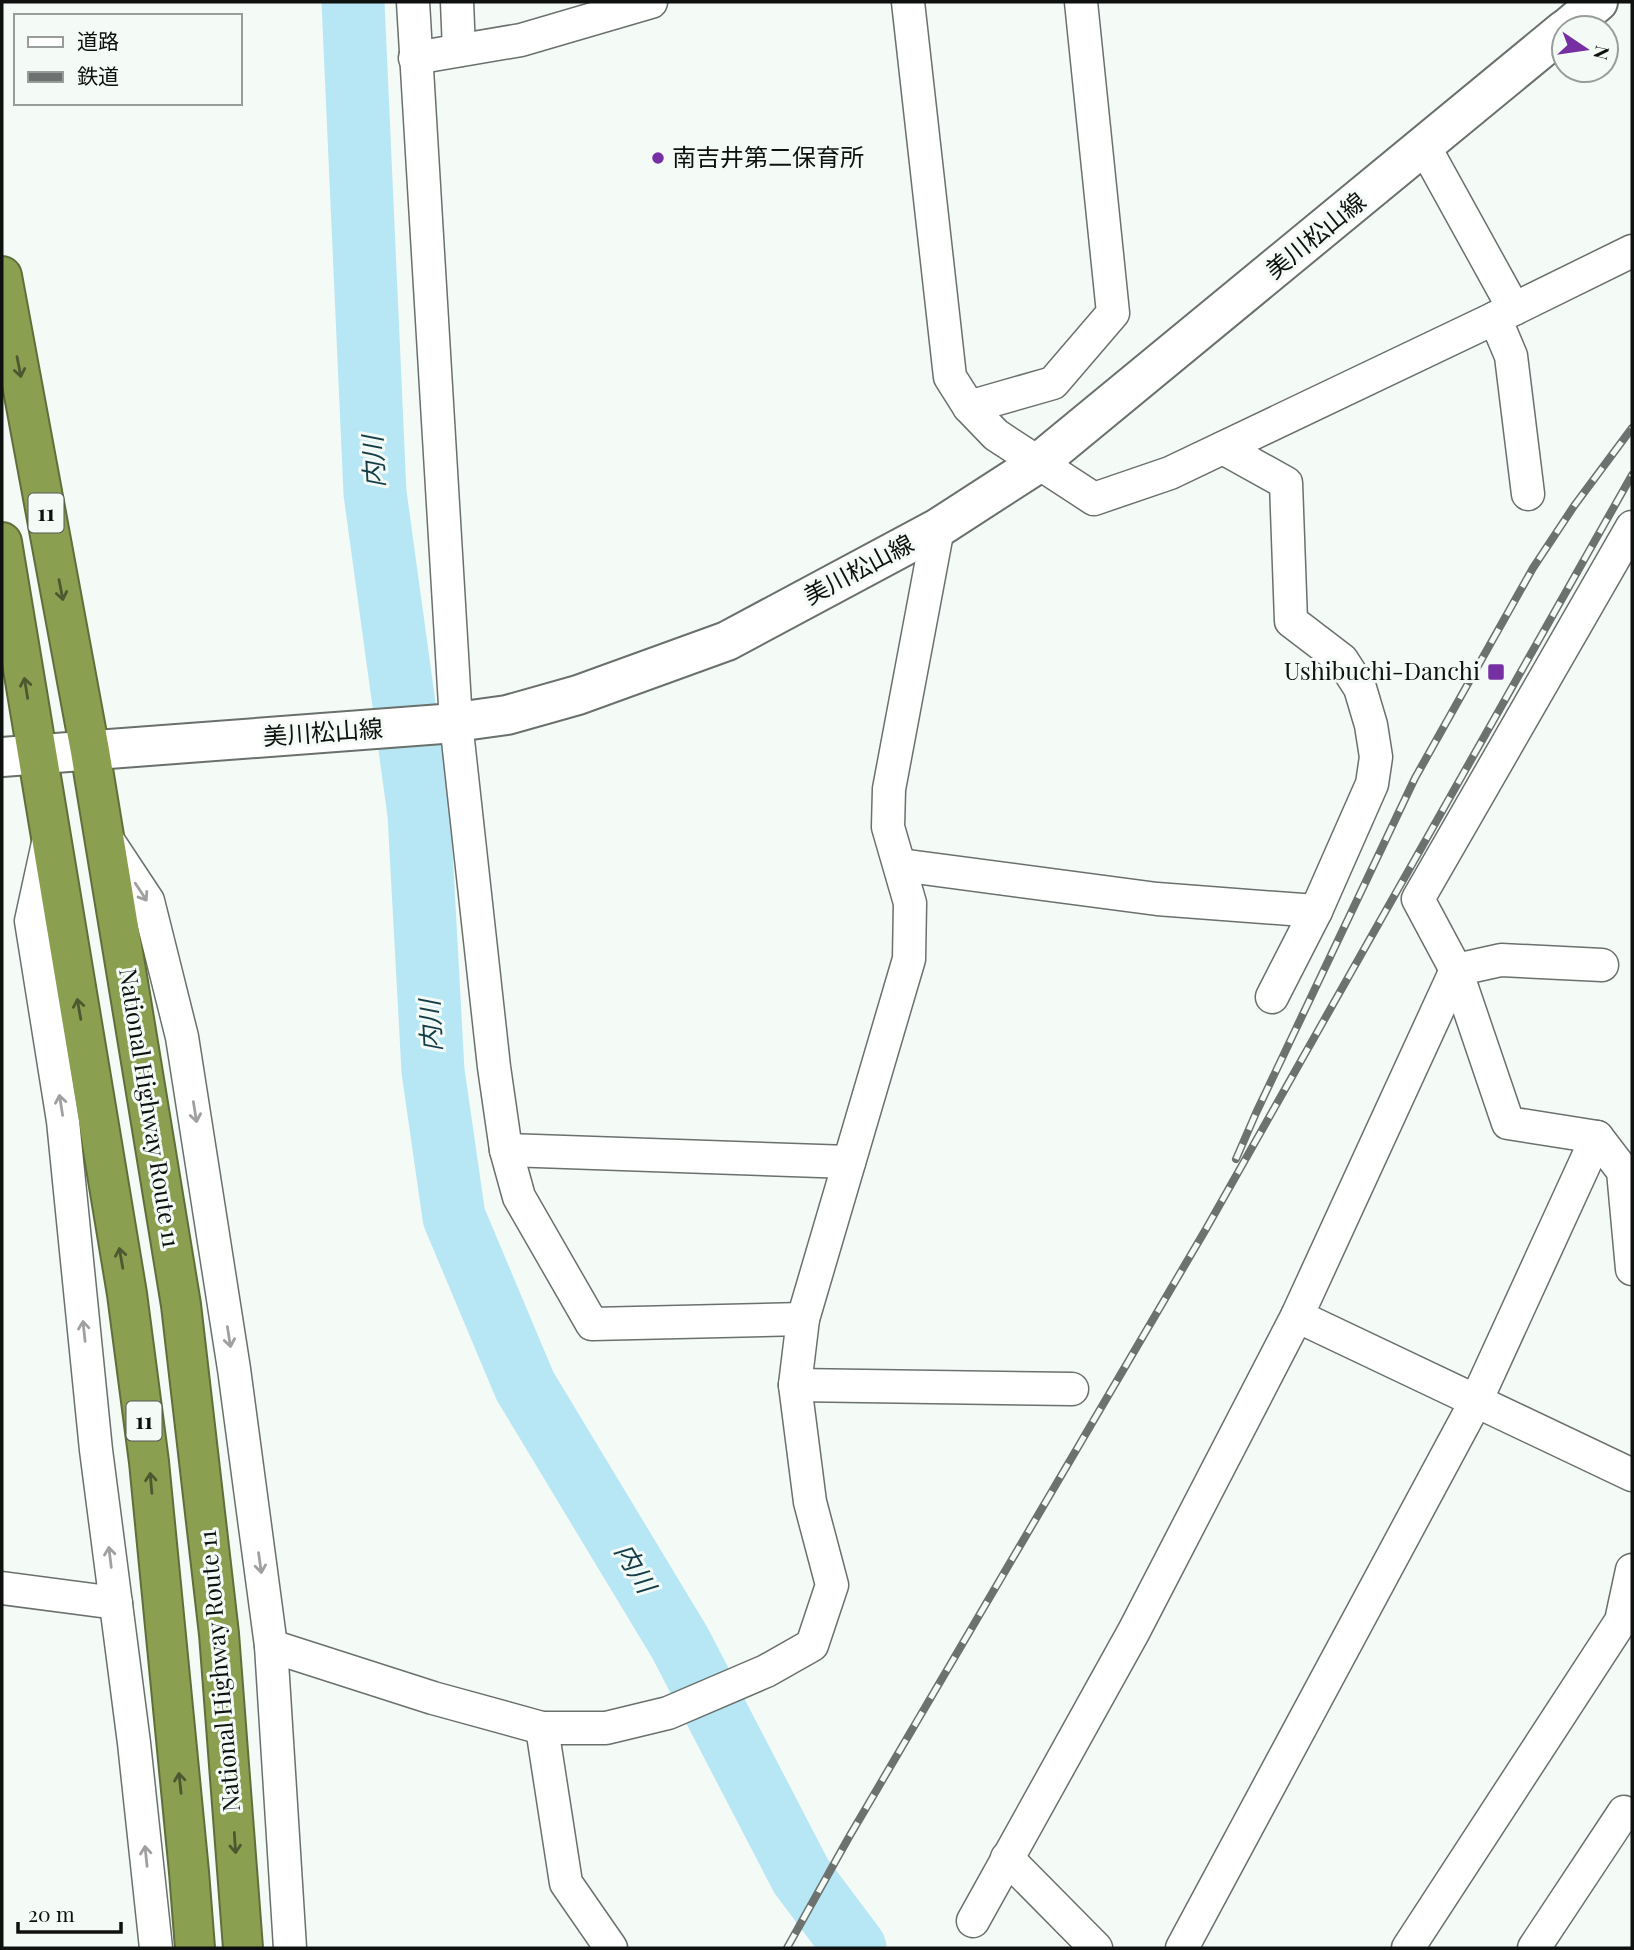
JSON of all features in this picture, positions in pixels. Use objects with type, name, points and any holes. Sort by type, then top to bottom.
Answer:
[{"type":"highway","name":"National Highway Route 11","points":[[2,276],[90,751],[181,1305],[219,1634],[243,1948]]},
{"type":"highway","name":"National Highway Route 11","points":[[2,542],[19,756],[50,835],[127,1294],[149,1462],[190,1872],[195,1948]]},
{"type":"main road","name":"美川松山線","points":[[1583,14],[1598,2]]},
{"type":"main road","name":"美川松山線","points":[[19,756],[359,731],[507,715],[578,695],[727,640],[938,528],[1037,464],[1550,41]]},
{"type":"street","points":[[413,2],[449,723],[506,1150],[519,1197],[592,1324],[803,1319]]},
{"type":"street","points":[[457,2],[459,50]]},
{"type":"street","points":[[415,58],[521,40],[650,2]]},
{"type":"street","points":[[908,2],[950,377],[969,407],[996,435],[1094,499],[1170,473],[1632,251]]},
{"type":"street","points":[[969,407],[1054,383],[1113,313],[1081,2]]},
{"type":"street","points":[[1424,146],[1505,313],[1528,494]]},
{"type":"street","points":[[1223,448],[1286,484],[1291,621],[1342,660],[1360,688],[1371,724],[1376,757],[1372,784],[1316,911],[1272,997]]},
{"type":"street","points":[[1632,527],[1418,899],[1456,970],[1508,1123],[1597,1138],[1623,1171],[1632,1269]]},
{"type":"street","points":[[271,1646],[433,1698],[542,1728],[606,1728],[668,1713],[766,1671],[812,1645],[832,1584],[810,1502],[795,1385],[803,1319],[909,959],[911,902],[888,827],[890,789],[938,528]]},
{"type":"street","points":[[50,835],[32,921],[63,1121],[96,1450],[134,1743],[156,1948]]},
{"type":"street","points":[[104,835],[148,901],[183,1037],[234,1369],[271,1646],[290,1948]]},
{"type":"street","points":[[900,865],[1157,899],[1316,911]]},
{"type":"street","points":[[1456,970],[1501,960],[1602,965]]},
{"type":"street","points":[[973,1921],[1134,1631],[1297,1317],[1456,970]]},
{"type":"street","points":[[1182,1948],[1476,1401],[1597,1138]]},
{"type":"street","points":[[506,1150],[849,1162]]},
{"type":"street","points":[[1297,1317],[1632,1475]]},
{"type":"street","points":[[795,1385],[1072,1389]]},
{"type":"street","points":[[1408,1948],[1621,1621],[1632,1570]]},
{"type":"street","points":[[2,1588],[116,1603]]},
{"type":"street","points":[[542,1728],[566,1883],[611,1948]]},
{"type":"street","points":[[1534,1948],[1624,1812]]},
{"type":"street","points":[[1007,1858],[1096,1948]]},
{"type":"waterway","name":"内川","points":[[353,2],[375,493],[419,814],[433,1071],[454,1217],[525,1386],[680,1643],[801,1876],[855,1948]]},
{"type":"railway","points":[[1236,1159],[1415,778],[1533,568],[1574,506],[1632,428]]},
{"type":"railway","points":[[787,1948],[849,1837],[1206,1229],[1632,475]]},
{"type":"place","name":"南吉井第二保育所","points":[[658,158]]},
{"type":"place","name":"Ushibuchi-Danchi","points":[[1496,672]]}]
